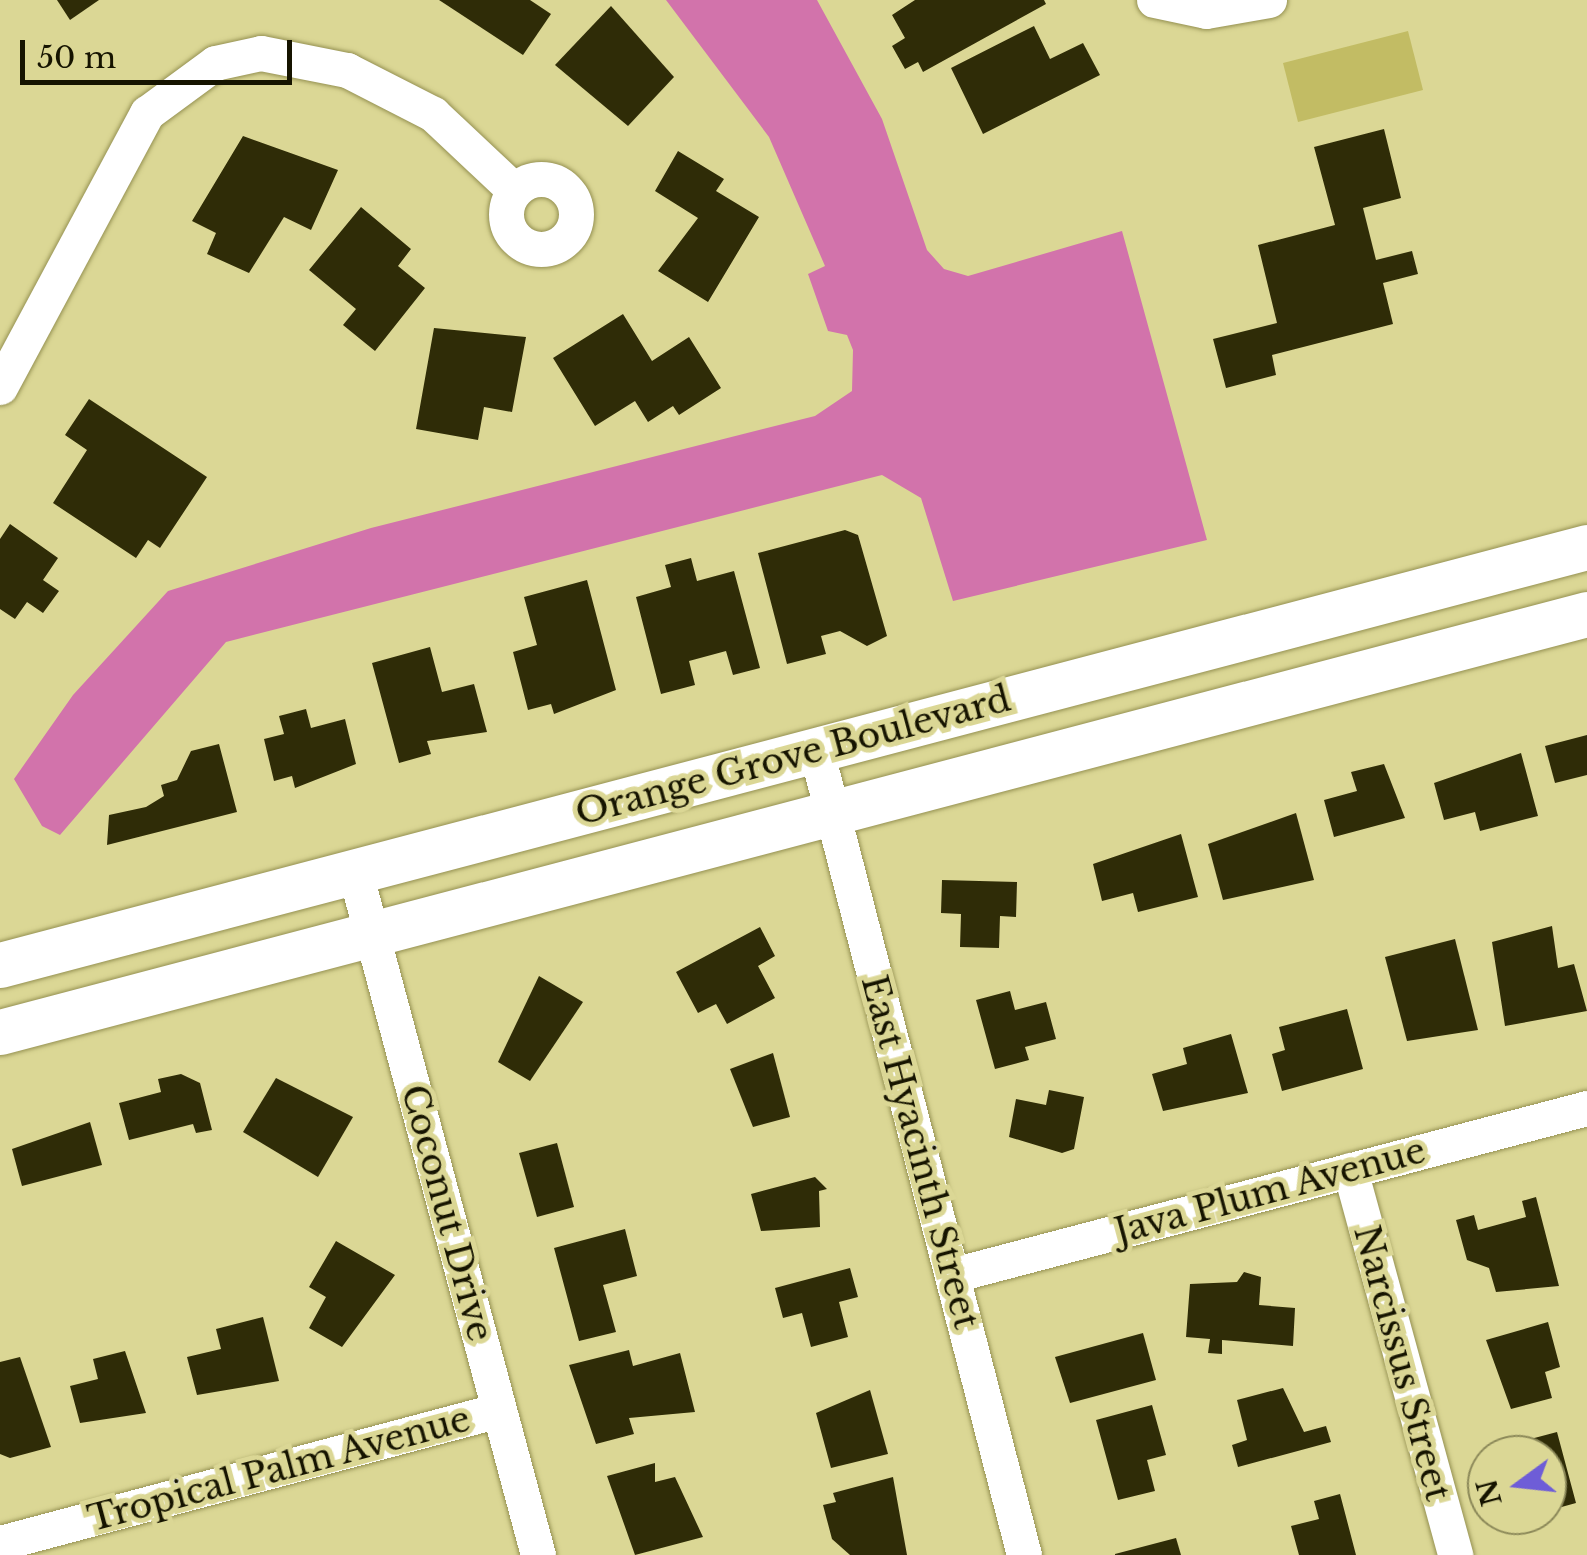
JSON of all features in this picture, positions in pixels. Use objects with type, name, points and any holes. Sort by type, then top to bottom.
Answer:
[{"type":"street","points":[[1154,0],[1206,11],[1269,0]]},
{"type":"street","points":[[0,387],[147,113],[215,63],[261,53],[347,70],[432,114],[514,190]]},
{"type":"street","name":"Orange Grove Boulevard","points":[[0,965],[1587,547]]},
{"type":"street","name":"Orange Grove Boulevard","points":[[0,1032],[1587,614]]},
{"type":"street","name":"East Hyacinth Street","points":[[816,750],[1024,1555]]},
{"type":"street","name":"Coconut Drive","points":[[355,872],[538,1555]]},
{"type":"street","name":"Java Plum Avenue","points":[[953,1275],[1587,1108]]},
{"type":"street","name":"Narcissus Street","points":[[1350,1170],[1455,1555]]},
{"type":"street","name":"Tropical Palm Avenue","points":[[0,1543],[499,1410]]},
{"type":"shaded area","points":[[666,0],[817,0],[882,119],[927,250],[944,269],[968,276],[1122,231],[1207,540],[953,601],[921,498],[882,475],[226,642],[60,835],[42,826],[14,779],[73,695],[168,591],[371,528],[815,416],[852,391],[853,350],[847,335],[828,331],[808,274],[825,266],[769,137]]},
{"type":"shaded area","points":[[1408,31],[1423,90],[1298,122],[1283,63]]},
{"type":"building","points":[[57,0],[99,0],[70,20]]},
{"type":"building","points":[[439,0],[530,0],[551,14],[523,55]]},
{"type":"building","points":[[915,0],[1044,0],[1046,4],[923,72],[918,62],[905,69],[892,46],[905,38],[892,15]]},
{"type":"building","points":[[611,6],[674,77],[628,126],[555,65]]},
{"type":"building","points":[[1034,26],[1050,59],[1083,43],[1100,75],[983,134],[951,68]]},
{"type":"building","points":[[1384,129],[1401,198],[1363,208],[1376,260],[1412,251],[1418,274],[1383,283],[1393,324],[1272,355],[1276,375],[1226,388],[1213,339],[1277,323],[1258,245],[1335,225],[1314,147]]},
{"type":"building","points":[[243,136],[338,170],[311,230],[284,217],[249,273],[207,254],[216,233],[192,221]]},
{"type":"building","points":[[678,151],[724,179],[716,191],[759,217],[708,302],[658,271],[698,218],[655,191]]},
{"type":"building","points":[[361,207],[411,249],[398,266],[425,288],[375,351],[343,325],[356,309],[309,270]]},
{"type":"building","points":[[623,314],[652,361],[689,337],[721,388],[679,415],[673,406],[648,422],[635,401],[595,426],[553,358]]},
{"type":"building","points":[[434,328],[526,337],[512,412],[484,407],[478,440],[416,429]]},
{"type":"building","points":[[89,399],[207,477],[160,548],[148,540],[136,558],[53,503],[87,450],[65,435]]},
{"type":"building","points":[[10,524],[58,558],[43,580],[59,591],[43,613],[27,602],[15,619],[0,609],[0,539]]},
{"type":"building","points":[[845,530],[858,535],[887,636],[867,646],[840,631],[821,636],[826,654],[787,664],[758,553]]},
{"type":"building","points":[[691,558],[697,581],[734,571],[760,668],[733,675],[726,651],[689,661],[695,685],[661,694],[636,597],[671,587],[665,565]]},
{"type":"building","points":[[587,580],[616,690],[554,714],[551,704],[528,710],[513,652],[537,645],[524,597]]},
{"type":"building","points":[[430,647],[442,692],[474,684],[487,732],[427,741],[431,754],[399,763],[372,663]]},
{"type":"building","points":[[306,709],[311,728],[345,719],[356,764],[295,788],[292,776],[274,781],[264,739],[284,734],[279,716]]},
{"type":"building","points":[[1587,735],[1587,775],[1555,783],[1545,746]]},
{"type":"building","points":[[219,744],[237,812],[107,845],[109,815],[146,807],[164,796],[161,785],[177,780],[191,751]]},
{"type":"building","points":[[1521,753],[1538,816],[1480,831],[1475,812],[1444,820],[1434,783]]},
{"type":"building","points":[[1384,764],[1405,818],[1334,837],[1324,800],[1357,791],[1351,772]]},
{"type":"building","points":[[1296,813],[1314,880],[1223,900],[1208,844]]},
{"type":"building","points":[[1181,834],[1198,897],[1138,912],[1133,893],[1102,901],[1093,864]]},
{"type":"building","points":[[942,880],[1017,882],[1016,917],[1000,916],[999,948],[960,947],[961,914],[941,913]]},
{"type":"building","points":[[1552,926],[1558,968],[1574,964],[1587,1011],[1505,1026],[1492,942]]},
{"type":"building","points":[[760,927],[775,956],[758,966],[775,998],[727,1024],[716,1004],[698,1013],[676,972]]},
{"type":"building","points":[[1455,939],[1478,1030],[1407,1041],[1385,957]]},
{"type":"building","points":[[539,976],[583,1002],[530,1081],[498,1062]]},
{"type":"building","points":[[1010,991],[1015,1010],[1046,1002],[1056,1039],[1025,1047],[1029,1060],[995,1069],[976,1000]]},
{"type":"building","points":[[1347,1009],[1363,1069],[1282,1091],[1272,1054],[1285,1050],[1279,1027]]},
{"type":"building","points":[[1231,1034],[1248,1093],[1163,1111],[1152,1074],[1187,1064],[1183,1048]]},
{"type":"building","points":[[773,1053],[790,1117],[753,1127],[730,1069]]},
{"type":"building","points":[[181,1074],[200,1083],[212,1130],[196,1133],[193,1124],[129,1140],[119,1103],[161,1092],[158,1079]]},
{"type":"building","points":[[276,1078],[353,1117],[318,1177],[243,1132]]},
{"type":"building","points":[[1049,1090],[1084,1097],[1074,1149],[1062,1153],[1009,1137],[1016,1099],[1046,1105]]},
{"type":"building","points":[[90,1122],[102,1165],[22,1186],[12,1149]]},
{"type":"building","points":[[557,1143],[574,1207],[537,1217],[519,1153]]},
{"type":"building","points":[[815,1177],[827,1189],[819,1191],[820,1227],[761,1231],[751,1194]]},
{"type":"building","points":[[1536,1197],[1559,1286],[1496,1292],[1489,1268],[1467,1260],[1456,1220],[1474,1215],[1478,1230],[1526,1217],[1522,1201]]},
{"type":"building","points":[[625,1229],[637,1276],[603,1285],[616,1332],[579,1341],[554,1248]]},
{"type":"building","points":[[336,1241],[395,1275],[342,1347],[309,1328],[326,1297],[309,1287]]},
{"type":"building","points":[[850,1268],[858,1297],[839,1302],[848,1337],[811,1347],[802,1313],[783,1318],[775,1288]]},
{"type":"building","points":[[1244,1272],[1261,1277],[1259,1305],[1295,1308],[1293,1346],[1222,1340],[1222,1354],[1208,1353],[1210,1339],[1186,1337],[1190,1284],[1237,1282]]},
{"type":"building","points":[[263,1317],[279,1381],[197,1395],[187,1357],[221,1349],[216,1329]]},
{"type":"building","points":[[1548,1322],[1560,1367],[1545,1372],[1552,1398],[1511,1409],[1486,1340]]},
{"type":"building","points":[[1143,1333],[1156,1380],[1070,1403],[1055,1357]]},
{"type":"building","points":[[629,1350],[633,1366],[680,1353],[695,1412],[629,1418],[634,1434],[596,1444],[569,1365]]},
{"type":"building","points":[[125,1351],[146,1413],[80,1423],[70,1386],[98,1379],[93,1359]]},
{"type":"building","points":[[20,1357],[51,1447],[10,1458],[0,1454],[0,1362]]},
{"type":"building","points":[[1283,1388],[1304,1432],[1326,1426],[1331,1442],[1238,1467],[1232,1445],[1247,1440],[1237,1400]]},
{"type":"building","points":[[870,1390],[888,1454],[831,1468],[816,1413]]},
{"type":"building","points":[[1152,1405],[1166,1455],[1147,1460],[1155,1491],[1118,1500],[1096,1420]]},
{"type":"building","points":[[655,1463],[655,1482],[675,1477],[703,1537],[635,1555],[607,1476]]},
{"type":"building","points":[[1567,1469],[1576,1503],[1567,1505]]},
{"type":"building","points":[[893,1477],[907,1555],[850,1555],[832,1539],[823,1505],[836,1502],[833,1493]]},
{"type":"building","points":[[1340,1494],[1356,1555],[1299,1555],[1291,1526],[1319,1519],[1314,1501]]},
{"type":"building","points":[[1176,1538],[1181,1555],[1115,1555],[1115,1554]]}]
